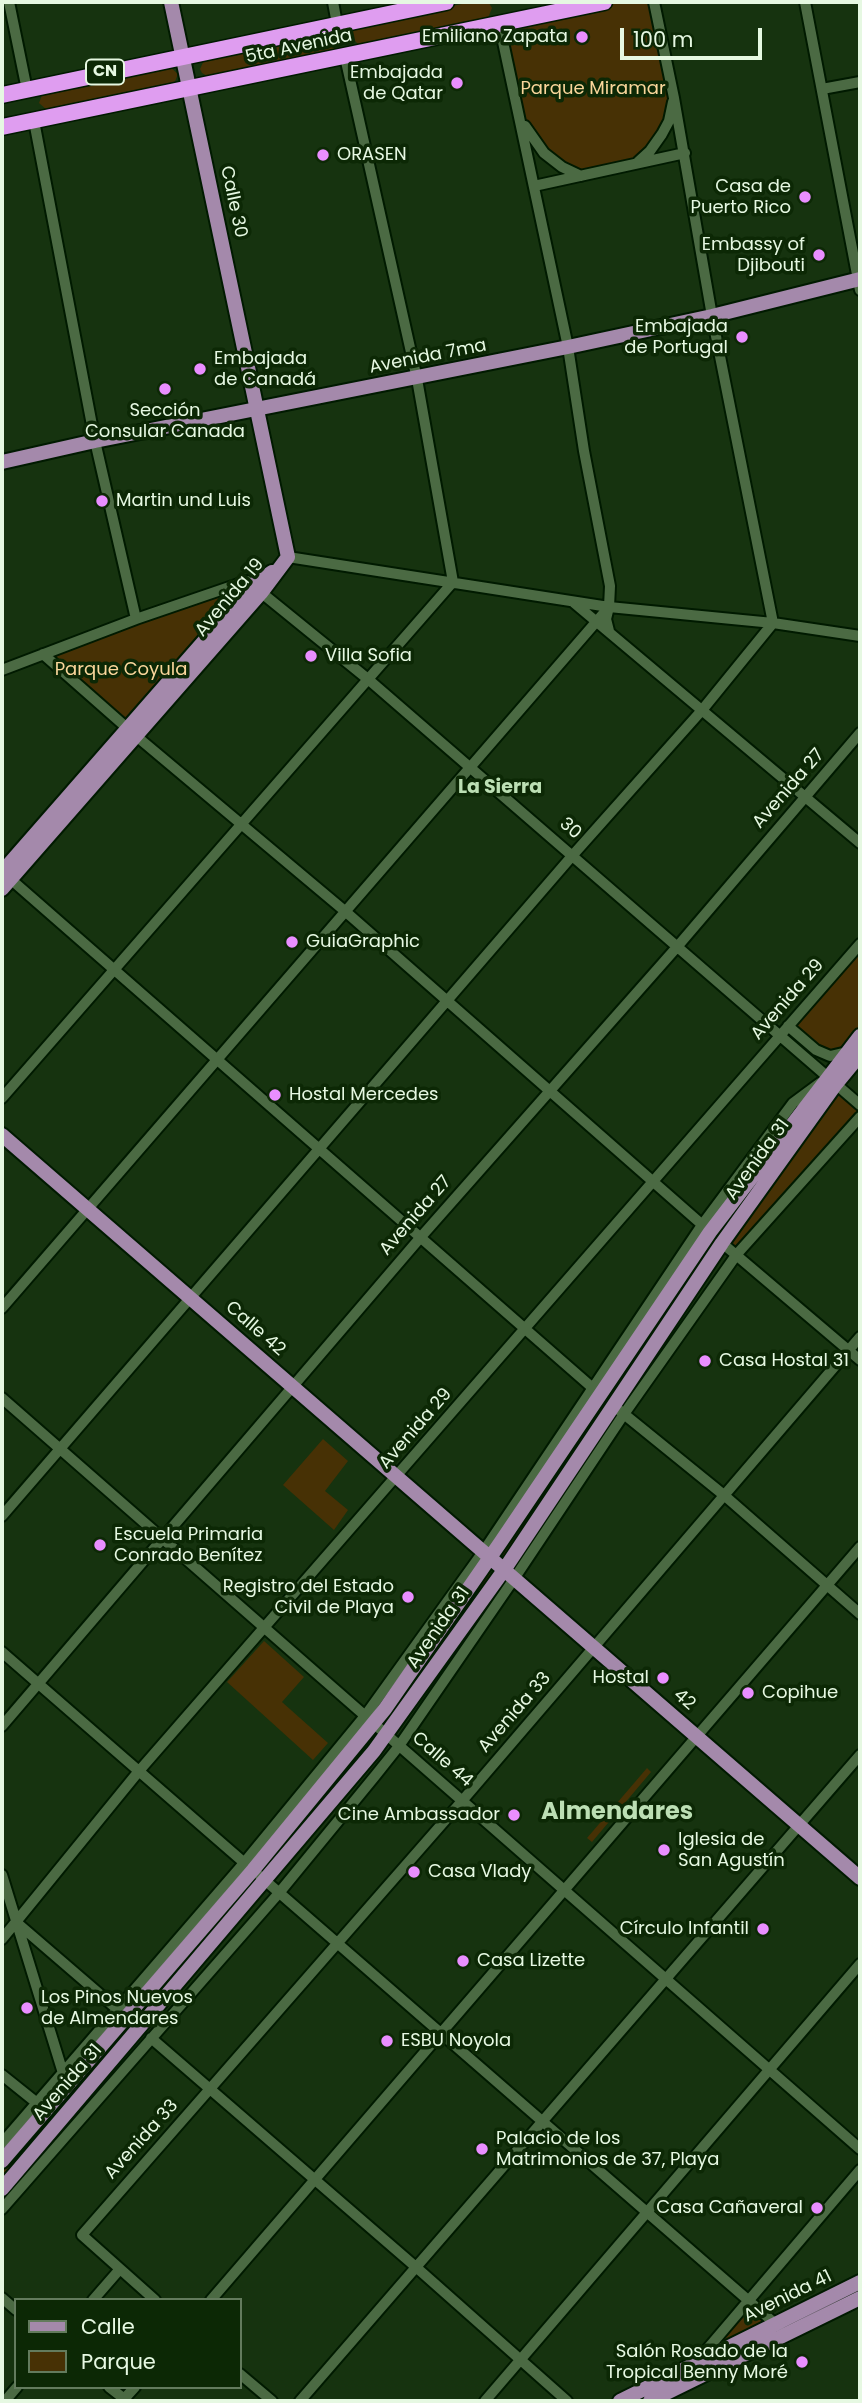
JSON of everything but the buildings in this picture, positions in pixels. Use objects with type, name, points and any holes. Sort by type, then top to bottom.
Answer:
[{"type":"highway","name":"5ta Avenida","points":[[2,94],[446,2]]},
{"type":"highway","name":"5ta Avenida","points":[[2,127],[604,2]]},
{"type":"main road","name":"Calle 30","points":[[172,2],[258,410]]},
{"type":"main road","name":"Avenida 7ma","points":[[2,462],[95,441],[417,379],[860,283]]},
{"type":"main road","points":[[258,410],[288,557]]},
{"type":"main road","name":"Avenida 19","points":[[3,877],[288,557]]},
{"type":"main road","name":"Avenida 31","points":[[2,2161],[369,1720],[486,1555],[706,1229],[854,1053],[860,1036]]},
{"type":"main road","name":"Avenida 31","points":[[2,2189],[386,1735],[509,1575],[618,1410],[722,1243],[832,1080]]},
{"type":"main road","name":"Calle 42","points":[[2,1135],[486,1555]]},
{"type":"main road","name":"42","points":[[486,1555],[860,1878]]},
{"type":"main road","name":"Avenida 41","points":[[650,2401],[860,2282]]},
{"type":"main road","name":"Avenida 41","points":[[620,2401],[693,2365],[860,2298]]},
{"type":"street","points":[[9,2],[27,90]]},
{"type":"street","points":[[333,2],[337,24]]},
{"type":"street","points":[[654,2],[685,153],[712,316],[773,623]]},
{"type":"street","points":[[805,2],[860,283]]},
{"type":"street","points":[[499,23],[568,347],[584,452],[610,586],[606,625],[609,631]]},
{"type":"street","points":[[345,57],[417,379],[453,582]]},
{"type":"street","points":[[822,89],[860,82]]},
{"type":"street","points":[[636,164],[662,134],[669,121],[674,98]]},
{"type":"street","points":[[520,118],[544,153],[562,167],[581,176]]},
{"type":"street","points":[[34,121],[95,441],[136,620]]},
{"type":"street","points":[[534,186],[685,153]]},
{"type":"street","points":[[288,557],[609,607],[773,623],[860,636]]},
{"type":"street","points":[[2,670],[247,581],[257,589]]},
{"type":"street","points":[[2,1098],[453,582]]},
{"type":"street","name":"30","points":[[257,589],[369,680],[860,1105]]},
{"type":"street","points":[[572,601],[860,843]]},
{"type":"street","points":[[2,1308],[609,607]]},
{"type":"street","points":[[2,1516],[572,856],[703,709],[773,623]]},
{"type":"street","points":[[43,653],[131,731],[346,912],[706,1229]]},
{"type":"street","name":"Avenida 27","points":[[2,1726],[420,1238],[677,947],[860,733]]},
{"type":"street","points":[[3,877],[114,969],[596,1391]]},
{"type":"street","name":"Avenida 29","points":[[2,1939],[139,1771],[860,944]]},
{"type":"street","points":[[788,1026],[816,1050],[830,1056],[854,1053]]},
{"type":"street","name":"Avenida 31","points":[[618,1410],[737,1254],[860,1117]]},
{"type":"street","points":[[722,1243],[860,1360]]},
{"type":"street","name":"Avenida 33","points":[[120,2269],[82,2235],[462,1801],[860,1337]]},
{"type":"street","name":"Calle 44","points":[[2,1398],[860,2149]]},
{"type":"street","points":[[618,1410],[724,1496],[860,1614]]},
{"type":"street","points":[[213,2298],[860,1547]]},
{"type":"street","name":"Avenida 31","points":[[2,2210],[279,1893],[399,1746],[509,1575]]},
{"type":"street","points":[[2,1652],[781,2329]]},
{"type":"street","points":[[300,2401],[544,2123],[860,1755]]},
{"type":"street","name":"Avenida 31","points":[[2,2143],[117,2009],[249,1866]]},
{"type":"street","points":[[2,1875],[63,2073]]},
{"type":"street","points":[[16,1922],[117,2009]]},
{"type":"street","points":[[485,2401],[860,1964]]},
{"type":"street","points":[[151,2038],[567,2401]]},
{"type":"street","points":[[2,2074],[37,2103]]},
{"type":"street","points":[[693,2365],[750,2302],[860,2170]]},
{"type":"street","points":[[95,2298],[120,2269],[153,2298]]},
{"type":"street","points":[[242,2376],[271,2401]]},
{"type":"green space","points":[[472,2],[489,3],[492,8],[488,18],[358,44],[350,36],[355,25]]},
{"type":"green space","name":"Parque Miramar","points":[[604,2],[654,2],[674,98],[669,121],[636,164],[581,176],[562,167],[520,118],[499,23]]},
{"type":"green space","points":[[329,33],[338,41],[333,51],[209,77],[200,69],[205,58]]},
{"type":"green space","points":[[170,67],[178,74],[174,84],[48,111],[39,103],[43,92]]},
{"type":"green space","name":"Parque Coyula","points":[[234,590],[237,594],[124,722],[50,655]]},
{"type":"green space","points":[[860,944],[860,1035],[847,1052],[827,1049],[788,1026]]},
{"type":"green space","points":[[836,1084],[860,1105],[860,1117],[739,1252],[722,1243]]},
{"type":"green space","points":[[828,1085],[605,1405],[504,1556],[501,1553],[715,1236]]},
{"type":"green space","points":[[323,1439],[348,1461],[325,1491],[348,1510],[334,1530],[283,1485]]},
{"type":"green space","points":[[488,1572],[491,1574],[390,1719],[388,1717]]},
{"type":"green space","points":[[264,1641],[304,1677],[282,1702],[328,1743],[313,1760],[227,1682]]},
{"type":"green space","points":[[647,1768],[651,1772],[592,1842],[587,1838]]},
{"type":"green space","points":[[256,1878],[258,1879],[2,2176],[2,2172]]},
{"type":"green space","points":[[750,2302],[776,2324],[693,2365]]},
{"type":"place","name":"Emiliano Zapata","points":[[582,37]]},
{"type":"place","name":"Embajada de Qatar","points":[[457,83]]},
{"type":"place","name":"ORASEN","points":[[323,155]]},
{"type":"place","name":"Casa de Puerto Rico","points":[[805,197]]},
{"type":"place","name":"Embassy of Djibouti","points":[[819,255]]},
{"type":"place","name":"Embajada de Portugal","points":[[742,337]]},
{"type":"place","name":"Embajada de Canadá","points":[[200,369]]},
{"type":"place","name":"Sección Consular Canada","points":[[165,389]]},
{"type":"place","name":"Martin und Luis","points":[[102,501]]},
{"type":"place","name":"Villa Sofia","points":[[311,656]]},
{"type":"place","name":"GuiaGraphic","points":[[292,942]]},
{"type":"place","name":"Hostal Mercedes","points":[[275,1095]]},
{"type":"place","name":"Casa Hostal 31","points":[[705,1361]]},
{"type":"place","name":"Escuela Primaria Conrado Benítez","points":[[100,1545]]},
{"type":"place","name":"Registro del Estado Civil de Playa","points":[[408,1597]]},
{"type":"place","name":"Hostal","points":[[663,1678]]},
{"type":"place","name":"Copihue","points":[[748,1693]]},
{"type":"place","name":"Cine Ambassador","points":[[514,1815]]},
{"type":"place","name":"Iglesia de San Agustín","points":[[664,1850]]},
{"type":"place","name":"Casa Vlady","points":[[414,1872]]},
{"type":"place","name":"Círculo Infantil","points":[[763,1929]]},
{"type":"place","name":"Casa Lizette","points":[[463,1961]]},
{"type":"place","name":"Los Pinos Nuevos de Almendares","points":[[27,2008]]},
{"type":"place","name":"ESBU Noyola","points":[[387,2041]]},
{"type":"place","name":"Palacio de los Matrimonios de 37, Playa","points":[[482,2149]]},
{"type":"place","name":"Casa Cañaveral","points":[[817,2208]]},
{"type":"place","name":"Salón Rosado de la Tropical Benny Moré","points":[[802,2362]]},
{"type":"district","name":"La Sierra","points":[[500,788]]},
{"type":"district","name":"Almendares","points":[[617,1813]]}]
